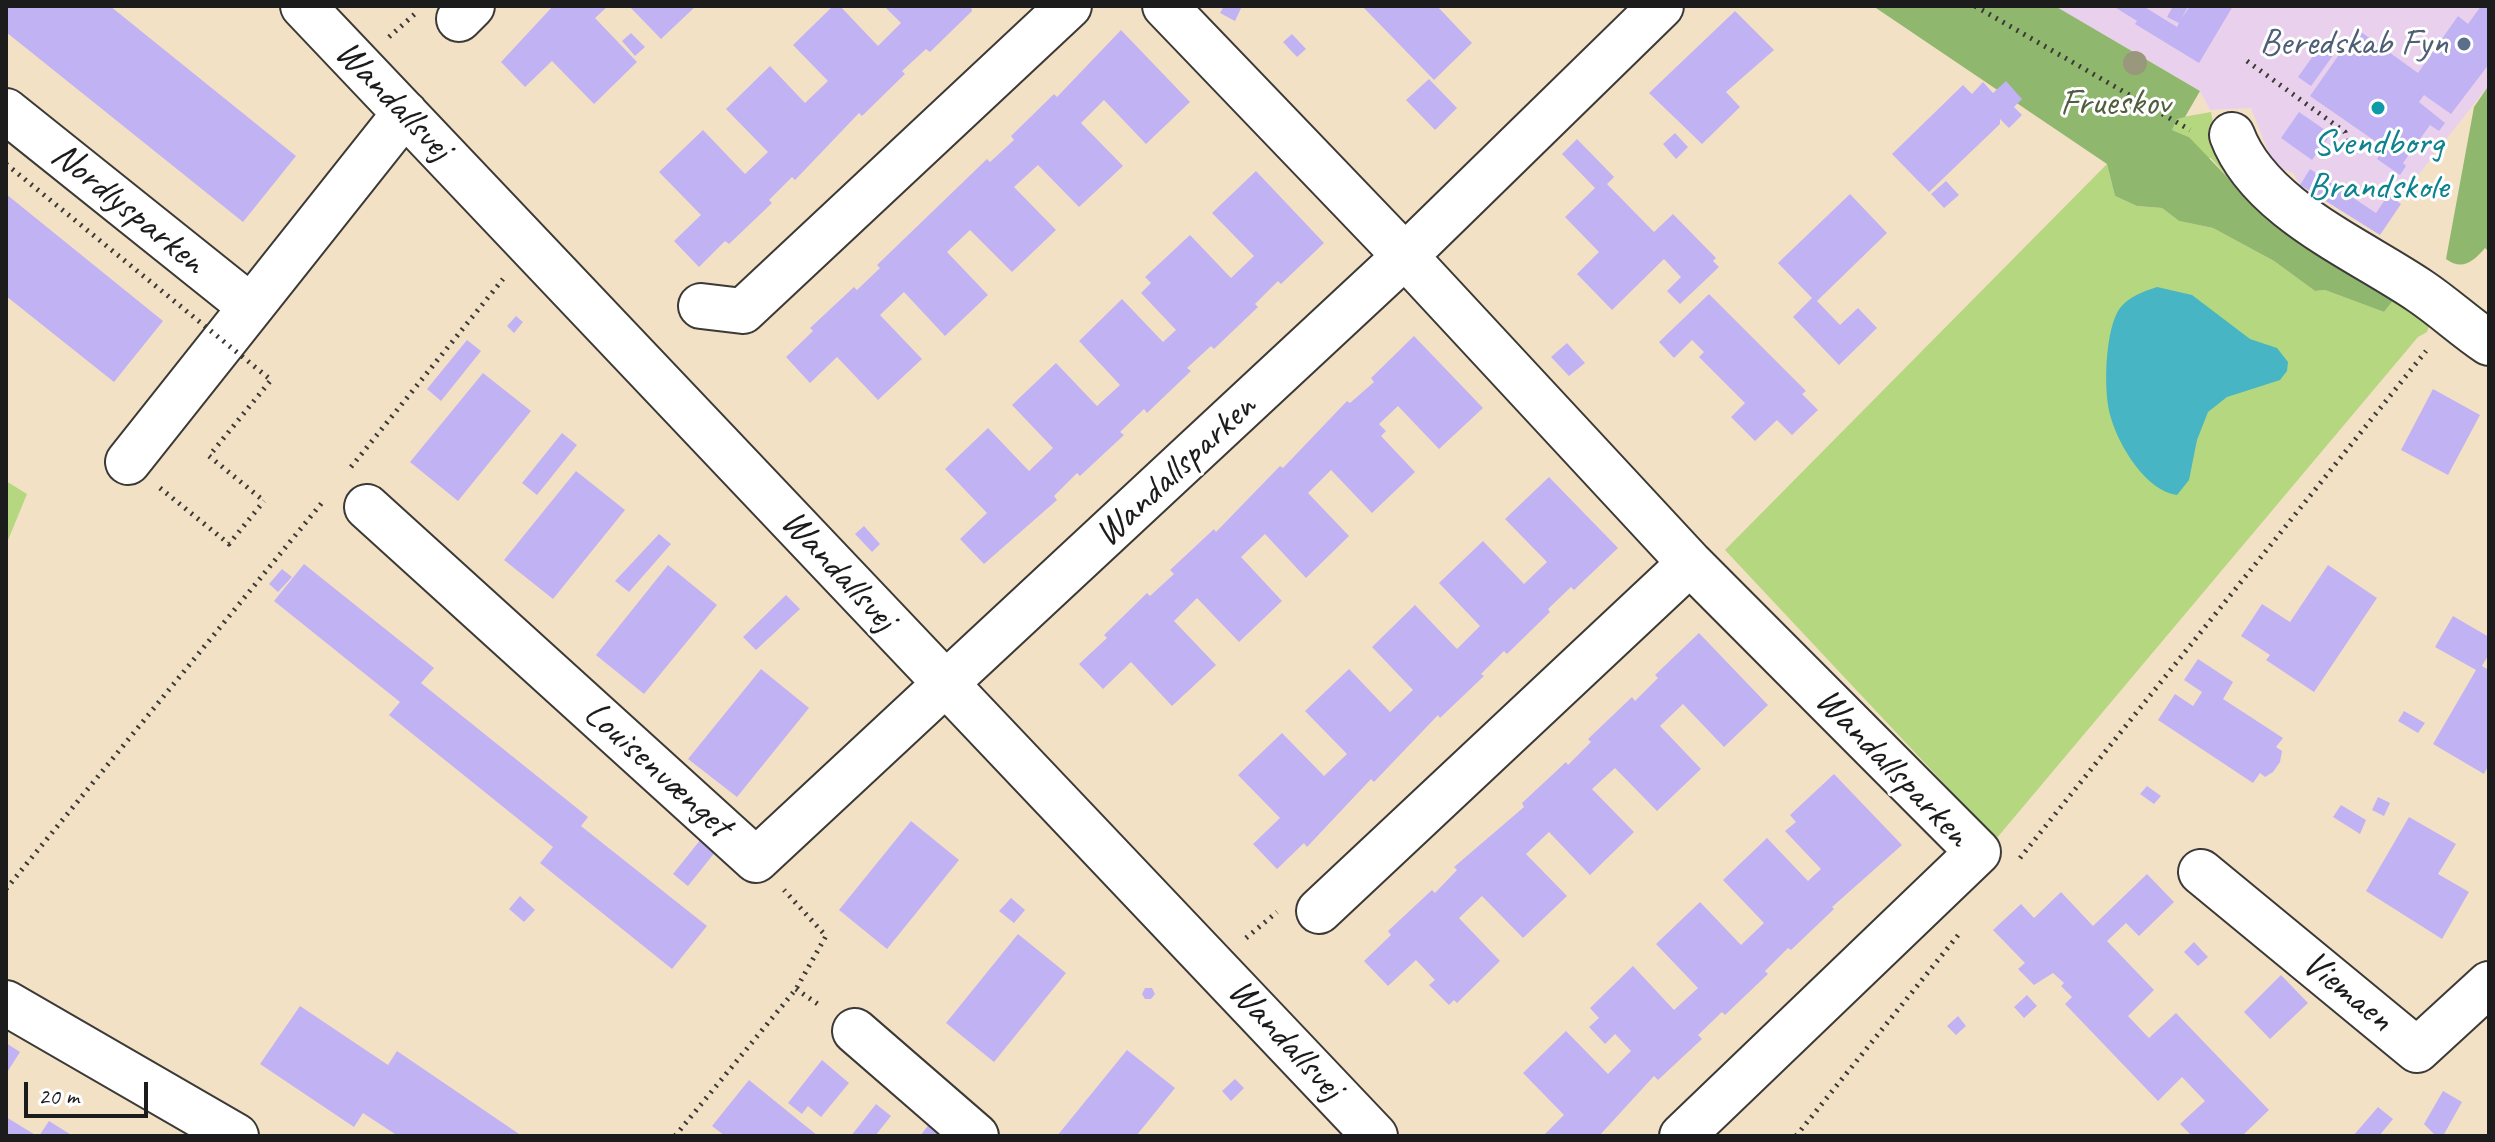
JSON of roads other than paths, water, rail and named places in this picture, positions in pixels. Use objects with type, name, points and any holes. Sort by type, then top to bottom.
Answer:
[{"type":"street","name":"Wandallsvej","points":[[303,6],[1375,1136]]},
{"type":"street","points":[[701,306],[743,311],[1069,6]]},
{"type":"street","name":"Wandallsparken","points":[[1165,6],[1405,256],[1690,563],[1978,852],[1682,1136]]},
{"type":"street","name":"Wandallsparken","points":[[946,686],[1405,256],[1661,6]]},
{"type":"street","name":"Nordlysparken","points":[[6,111],[251,307]]},
{"type":"street","points":[[128,462],[405,113]]},
{"type":"street","points":[[2232,135],[2246,166],[2274,195],[2422,292],[2452,318],[2489,343]]},
{"type":"street","name":"Louisenvænget","points":[[348,490],[756,860],[946,686]]},
{"type":"street","points":[[1319,911],[1690,563]]},
{"type":"street","name":"Viemaen","points":[[2201,872],[2417,1050],[2489,984]]},
{"type":"street","points":[[6,1003],[236,1136]]},
{"type":"street","points":[[855,1031],[976,1136]]},
{"type":"water","points":[[2157,287],[2192,295],[2250,339],[2277,348],[2288,362],[2287,371],[2280,380],[2227,397],[2208,412],[2197,440],[2189,480],[2177,495],[2155,485],[2135,466],[2115,429],[2108,408],[2106,365],[2117,313],[2129,300]]},
{"type":"place","name":"Beredskab Fyn","points":[[2464,44]]},
{"type":"place","name":"Svendborg Brandskole","points":[[2378,108]]},
{"type":"park label","name":"Frueskov","points":[[2115,104]]}]
